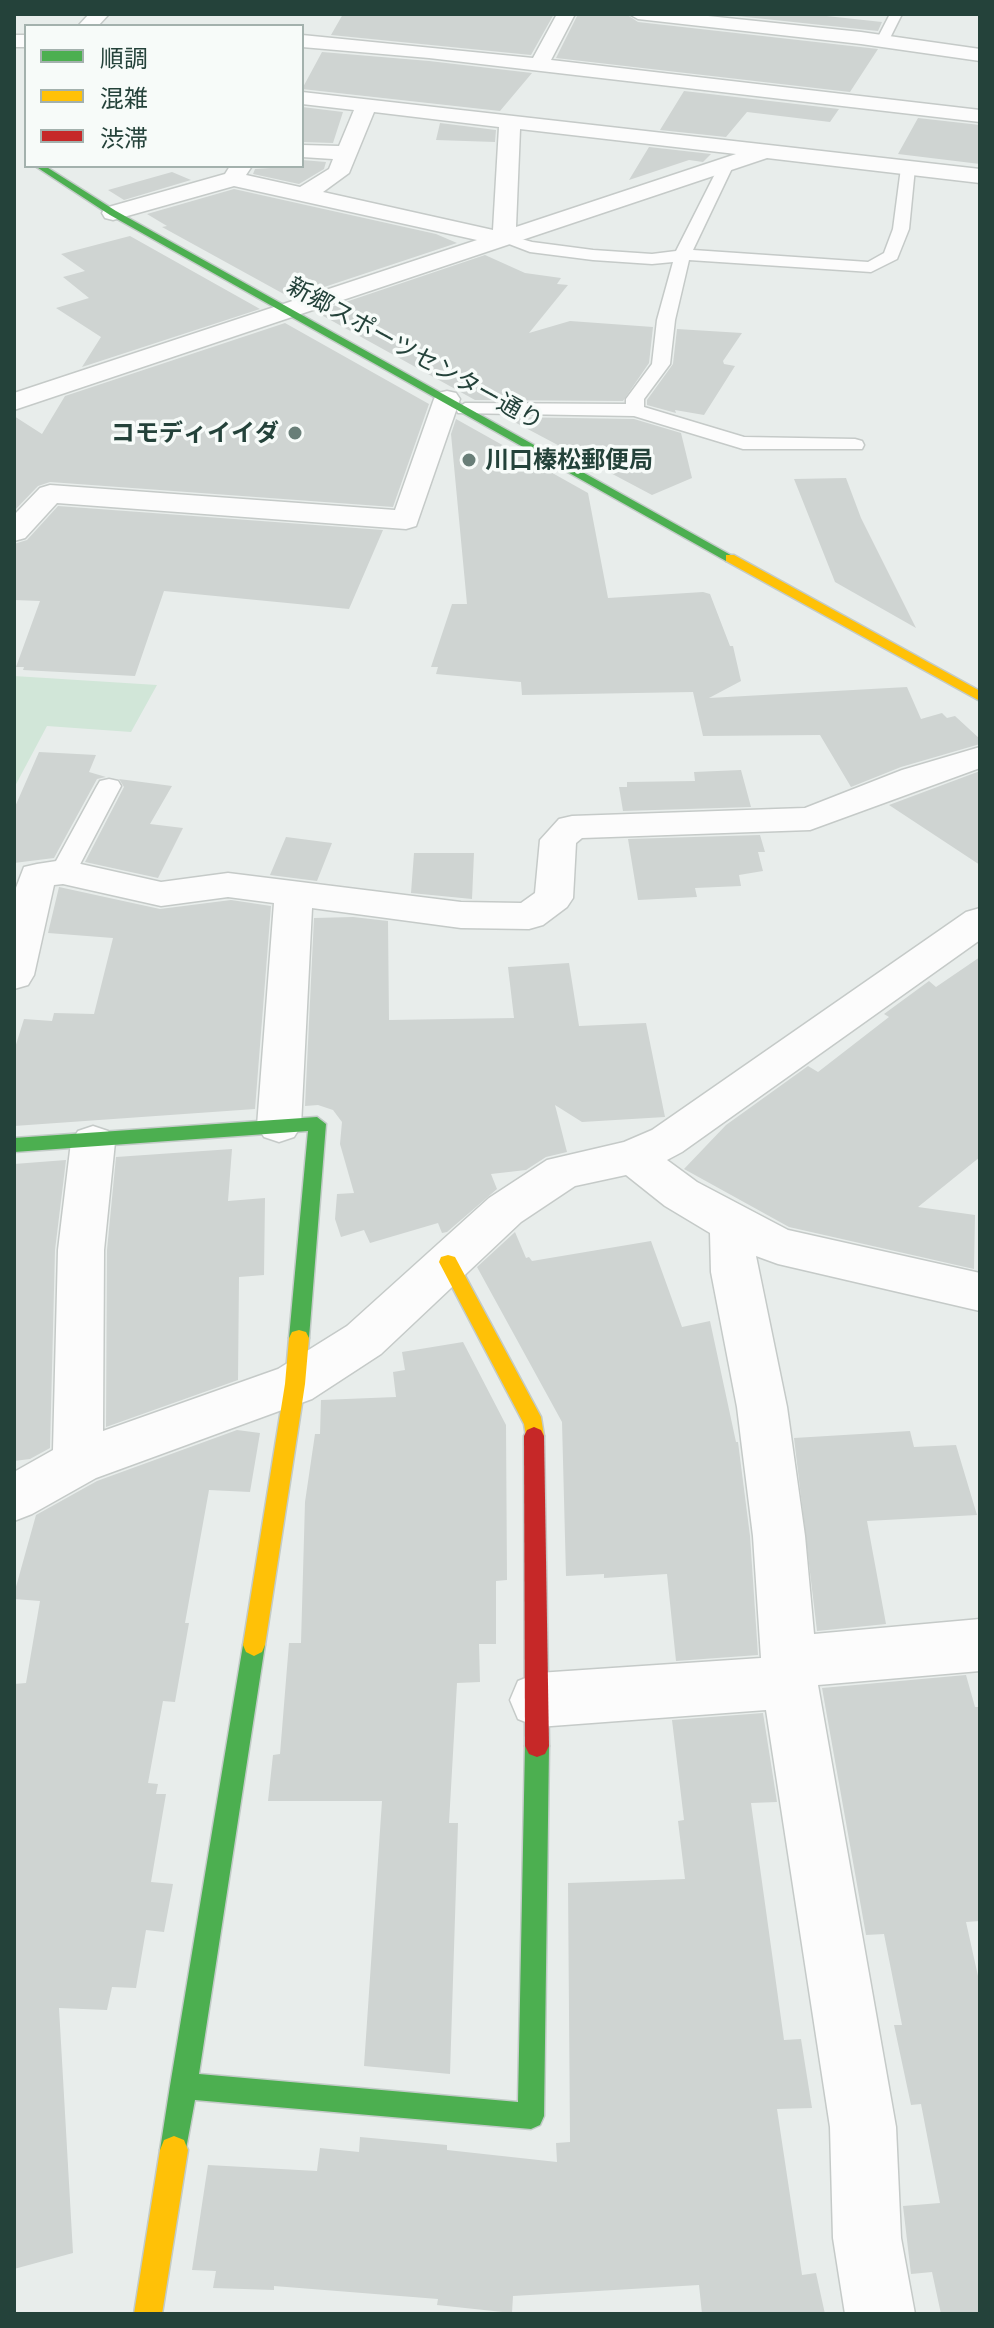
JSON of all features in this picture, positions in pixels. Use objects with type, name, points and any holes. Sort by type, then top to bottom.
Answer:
[{"type":"street","points":[[539,66],[566,14]]},
{"type":"street","points":[[640,14],[980,55]]},
{"type":"street","points":[[787,30],[799,14]]},
{"type":"street","points":[[315,42],[539,66],[585,79],[980,116]]},
{"type":"street","points":[[867,164],[933,50]]},
{"type":"street","points":[[304,98],[510,123],[566,122],[761,153],[980,176]]},
{"type":"street","points":[[306,193],[338,173],[366,106]]},
{"type":"street","points":[[504,239],[510,123]]},
{"type":"street","points":[[304,151],[346,153]]},
{"type":"street","points":[[14,402],[761,153]]},
{"type":"street","name":"新郷スポーツセンター通り","points":[[42,168],[113,213],[980,697]]},
{"type":"street","points":[[113,213],[237,172],[306,193],[504,239]]},
{"type":"street","points":[[14,532],[50,494],[406,520],[456,404]]},
{"type":"street","points":[[14,975],[38,874],[161,894],[228,885],[461,915],[529,916],[554,898],[558,840],[572,827],[810,819],[980,757]]},
{"type":"street","points":[[279,1126],[294,894]]},
{"type":"street","points":[[14,1498],[78,1462],[295,1384],[364,1340],[505,1210],[563,1172],[633,1157],[667,1141],[980,921]]},
{"type":"street","points":[[14,1145],[93,1142],[317,1124],[295,1384],[148,2314]]},
{"type":"street","points":[[78,1462],[81,1250],[93,1142]]},
{"type":"street","points":[[633,1157],[681,1194],[778,1246],[980,1292]]},
{"type":"street","points":[[732,1224],[734,1272],[762,1407],[779,1536],[789,1672],[863,2127],[867,2238],[880,2314]]},
{"type":"street","points":[[183,2086],[531,2116],[538,1700],[534,1423],[448,1262]]},
{"type":"street","points":[[538,1700],[789,1672],[980,1645]]},
{"type":"lane","points":[[882,41],[896,14]]},
{"type":"lane","points":[[635,410],[635,399],[661,364],[666,320],[682,256],[727,164]]},
{"type":"lane","points":[[504,239],[530,247],[593,255],[652,259],[697,254],[871,267],[891,256],[901,229],[908,168]]},
{"type":"lane","points":[[456,404],[635,410],[743,443],[855,445]]},
{"type":"lane","points":[[38,874],[109,786]]},
{"type":"green space","points":[[14,676],[157,685],[131,732],[47,726],[14,788]]},
{"type":"building","points":[[343,14],[554,14],[531,55],[331,35]]},
{"type":"building","points":[[578,14],[626,14],[638,22],[878,49],[850,92],[556,58]]},
{"type":"building","points":[[718,14],[808,14],[882,22],[878,31]]},
{"type":"building","points":[[322,52],[532,73],[500,111],[304,89]]},
{"type":"building","points":[[684,91],[839,109],[830,122],[747,112],[726,137],[660,130]]},
{"type":"building","points":[[304,107],[343,112],[333,143],[304,142]]},
{"type":"building","points":[[918,118],[980,125],[980,164],[898,154]]},
{"type":"building","points":[[440,123],[496,130],[495,142],[436,140]]},
{"type":"building","points":[[649,147],[711,154],[703,162],[689,160],[629,180]]},
{"type":"building","points":[[304,160],[326,162],[324,169],[299,184],[253,174],[255,169],[304,168]]},
{"type":"building","points":[[172,172],[191,180],[124,200],[108,190]]},
{"type":"building","points":[[234,189],[436,234],[457,243],[291,298],[162,227],[167,226],[147,214]]},
{"type":"building","points":[[130,236],[260,309],[82,367],[101,337],[56,308],[89,298],[63,277],[85,271],[61,254]]},
{"type":"building","points":[[485,255],[525,273],[561,278],[557,284],[568,285],[529,333],[570,321],[653,327],[649,363],[623,401],[475,400],[316,312]]},
{"type":"building","points":[[285,323],[429,404],[393,507],[50,482],[38,486],[14,511],[14,416],[42,434],[65,396]]},
{"type":"building","points":[[677,329],[742,333],[723,361],[735,366],[704,415],[675,410],[676,413],[647,405],[647,400],[673,364]]},
{"type":"building","points":[[505,417],[634,419],[681,433],[692,478],[652,495]]},
{"type":"building","points":[[456,419],[588,493],[608,598],[710,594],[730,646],[733,646],[741,681],[709,698],[907,687],[921,719],[942,713],[947,718],[955,716],[980,739],[980,744],[901,767],[851,787],[820,735],[703,736],[693,692],[522,695],[521,682],[436,674],[438,667],[431,667],[452,604],[467,604],[451,434]]},
{"type":"building","points":[[846,478],[861,518],[916,628],[835,582],[794,479]]},
{"type":"building","points":[[58,506],[383,530],[349,609],[164,591],[135,676],[23,670],[24,667],[16,667],[40,601],[14,600],[14,544],[27,540]]},
{"type":"building","points":[[39,752],[96,755],[89,772],[106,777],[97,779],[54,858],[14,863],[14,809]]},
{"type":"building","points":[[741,770],[751,807],[623,811],[619,787],[627,787],[627,782],[695,781],[694,772]]},
{"type":"building","points":[[980,771],[980,865],[889,805]]},
{"type":"building","points":[[119,779],[172,786],[150,824],[183,828],[158,878],[85,862],[124,787]]},
{"type":"building","points":[[760,835],[765,852],[758,852],[763,871],[739,875],[741,886],[695,888],[697,897],[638,900],[628,839]]},
{"type":"building","points":[[286,837],[332,843],[317,881],[270,875]]},
{"type":"building","points":[[414,853],[474,853],[472,899],[411,893]]},
{"type":"building","points":[[59,887],[160,909],[231,900],[271,906],[255,1109],[14,1126],[14,1051],[24,1019],[52,1021],[54,1013],[94,1014],[113,938],[48,933]]},
{"type":"building","points":[[353,917],[388,921],[389,1020],[514,1018],[508,967],[569,963],[579,1026],[646,1023],[665,1117],[582,1122],[555,1105],[567,1152],[546,1157],[526,1170],[491,1174],[497,1189],[447,1232],[442,1233],[438,1223],[370,1243],[364,1230],[341,1237],[335,1219],[337,1194],[354,1193],[340,1144],[342,1122],[333,1110],[318,1105],[305,1106],[314,918]]},
{"type":"building","points":[[980,957],[980,1157],[918,1207],[975,1215],[974,1269],[789,1227],[684,1169],[726,1125],[808,1066],[818,1072],[889,1017],[884,1014],[929,981],[936,987]]},
{"type":"building","points":[[232,1149],[228,1201],[265,1198],[264,1275],[239,1277],[238,1380],[106,1427],[107,1250],[116,1157]]},
{"type":"building","points":[[66,1160],[55,1250],[50,1448],[30,1459],[14,1461],[14,1164]]},
{"type":"building","points":[[515,1232],[526,1258],[532,1261],[651,1241],[682,1327],[710,1321],[738,1442],[750,1536],[758,1655],[676,1661],[667,1574],[604,1578],[604,1574],[566,1576],[562,1422],[477,1267]]},
{"type":"building","points":[[463,1342],[506,1425],[507,1580],[496,1581],[496,1644],[479,1644],[480,1682],[457,1683],[449,1823],[458,1823],[450,2074],[364,2066],[382,1801],[268,1801],[273,1755],[280,1754],[289,1643],[301,1643],[305,1502],[315,1434],[320,1434],[321,1400],[396,1397],[393,1372],[405,1370],[402,1352]]},
{"type":"building","points":[[237,1430],[260,1433],[250,1492],[209,1490],[185,1623],[189,1623],[175,1702],[163,1701],[148,1783],[158,1784],[156,1794],[166,1794],[151,1882],[173,1884],[164,1932],[146,1930],[136,1988],[112,1987],[107,2010],[59,2008],[73,2253],[14,2269],[14,1684],[26,1683],[40,1601],[14,1599],[14,1594],[36,1515],[97,1481]]},
{"type":"building","points":[[910,1431],[914,1447],[956,1445],[977,1515],[867,1521],[886,1624],[817,1631],[794,1438]]},
{"type":"building","points":[[966,1675],[975,1707],[980,1707],[980,1921],[966,1922],[980,1985],[980,2314],[941,2314],[932,2272],[911,2274],[903,2206],[940,2203],[921,2104],[911,2105],[894,2025],[902,2025],[884,1934],[866,1935],[822,1688]]},
{"type":"building","points":[[763,1713],[777,1802],[751,1803],[784,2040],[801,2039],[812,2108],[777,2109],[802,2275],[816,2273],[825,2314],[702,2314],[699,2285],[513,2296],[512,2313],[437,2305],[438,2299],[274,2286],[274,2290],[213,2288],[216,2271],[192,2270],[208,2165],[317,2171],[320,2148],[359,2152],[360,2137],[447,2145],[447,2150],[557,2162],[556,2143],[570,2142],[568,1883],[685,1879],[678,1821],[684,1820],[672,1720]]},
{"type":"traffic: fast","points":[[42,168],[113,213],[730,558]]},
{"type":"traffic: fast","points":[[14,1145],[317,1124],[299,1338]]},
{"type":"traffic: fast","points":[[174,2150],[254,1645]]},
{"type":"traffic: fast","points":[[183,2086],[531,2116],[537,1746]]},
{"type":"traffic: slow","points":[[730,558],[980,697]]},
{"type":"traffic: slow","points":[[448,1262],[534,1423],[534,1436]]},
{"type":"traffic: slow","points":[[254,1645],[295,1384],[299,1338]]},
{"type":"traffic: slow","points":[[148,2314],[174,2150]]},
{"type":"traffic: jam","points":[[534,1436],[537,1746]]},
{"type":"place","name":"コモディイイダ","points":[[295,433]]},
{"type":"place","name":"川口榛松郵便局","points":[[469,460]]}]
